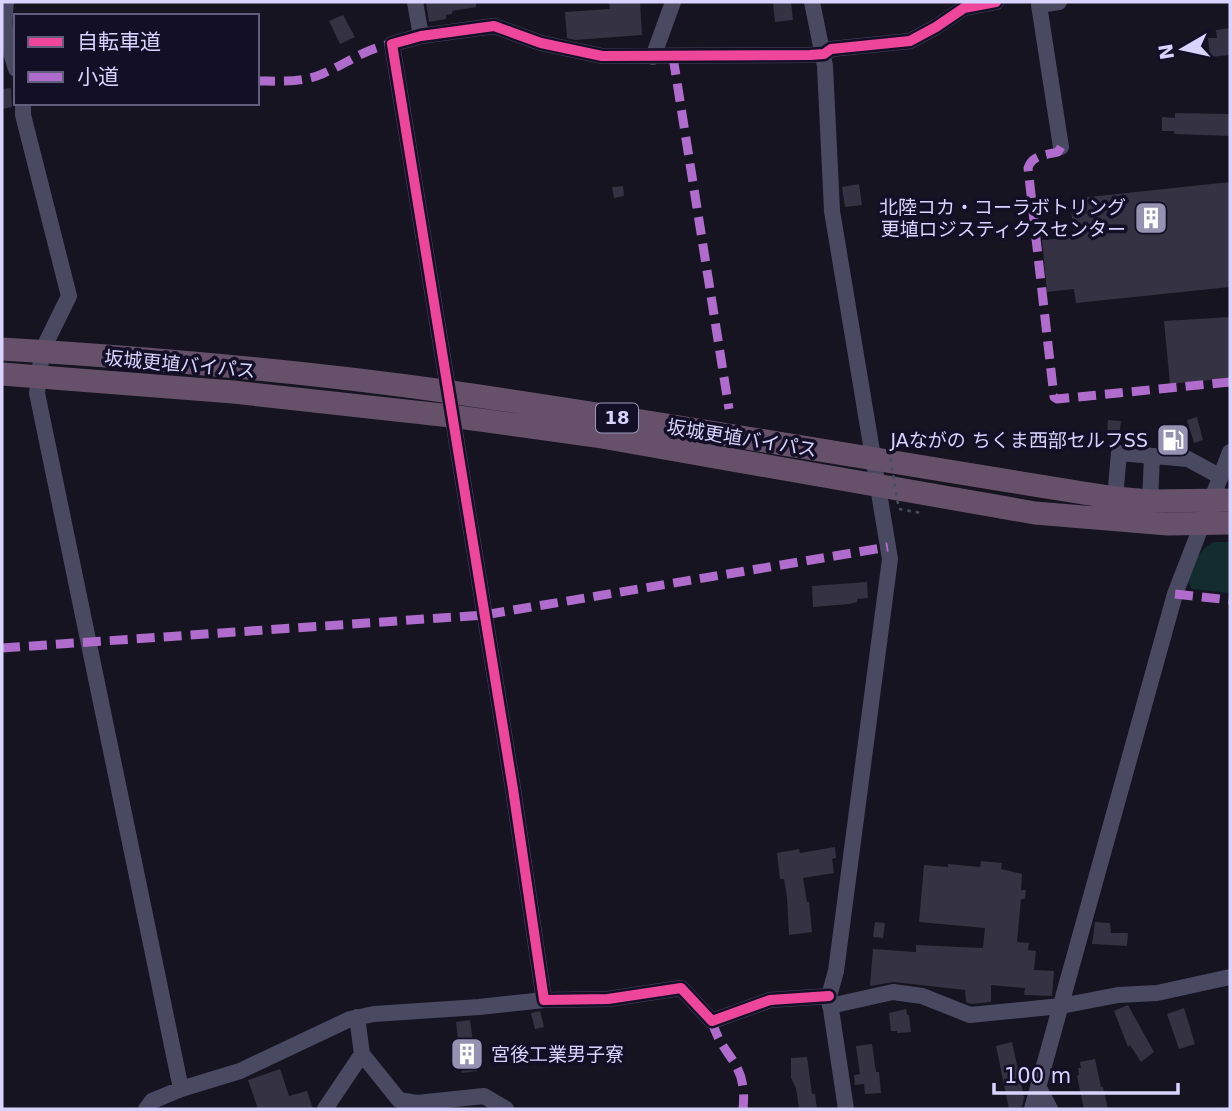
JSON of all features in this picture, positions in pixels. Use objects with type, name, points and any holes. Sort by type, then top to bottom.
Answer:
[{"type":"highway","name":"坂城更埴バイパス","points":[[2,349],[287,373],[449,392],[881,455],[1115,498],[1221,501]]},
{"type":"highway","name":"坂城更埴バイパス","points":[[2,374],[233,392],[451,416],[596,436],[1035,513],[1168,524],[1230,523]]},
{"type":"street","points":[[6,2],[3,27],[7,48],[14,63]]},
{"type":"street","points":[[415,2],[421,36]]},
{"type":"street","points":[[653,57],[673,2]]},
{"type":"street","points":[[812,2],[824,54],[832,211],[881,455],[878,485],[890,559],[836,971],[829,1001],[846,1109]]},
{"type":"street","points":[[544,1000],[513,789],[392,44],[421,36],[494,26],[541,43],[602,56],[824,54],[831,49],[910,41],[964,8],[996,2]]},
{"type":"street","points":[[1059,2],[1037,3],[1061,147]]},
{"type":"street","points":[[23,105],[23,115],[69,296],[41,351],[37,393],[181,1089]]},
{"type":"street","points":[[1032,1109],[1175,594],[1202,523],[1221,501],[1221,477],[1230,452]]},
{"type":"street","points":[[1115,498],[1119,453],[1188,459],[1221,477]]},
{"type":"street","points":[[1150,500],[1152,456]]},
{"type":"street","points":[[146,1109],[152,1101],[181,1089],[240,1072],[357,1017],[544,1000],[608,999],[681,988],[712,1021],[770,1000],[829,1001],[892,992],[922,996],[970,1015],[1061,1006],[1118,995],[1157,993],[1230,977]]},
{"type":"street","points":[[357,1017],[362,1054],[399,1100],[417,1103],[484,1096],[506,1109]]},
{"type":"street","points":[[325,1109],[362,1054]]},
{"type":"street","points":[[1039,1088],[1050,1109]]},
{"type":"path","points":[[881,455],[898,503]]},
{"type":"green space","points":[[1214,542],[1230,542],[1230,593],[1192,589],[1188,582],[1200,554]]},
{"type":"building","points":[[426,2],[476,2],[476,7],[452,11],[452,14],[446,15],[446,19],[429,22]]},
{"type":"building","points":[[609,2],[640,2],[642,35],[575,40],[567,38],[565,12],[610,9]]},
{"type":"building","points":[[773,2],[791,2],[793,20],[775,22]]},
{"type":"building","points":[[343,15],[355,37],[340,44],[329,21]]},
{"type":"building","points":[[1230,28],[1230,55],[1210,57],[1208,38],[1217,38],[1216,30]]},
{"type":"building","points":[[11,88],[12,107],[2,109],[2,89]]},
{"type":"building","points":[[1175,113],[1230,114],[1230,136],[1174,134],[1174,131],[1162,131],[1162,117],[1175,118]]},
{"type":"building","name":"北陸コカ・コーラボトリング 更埴ロジスティクスセンター","points":[[1230,182],[1230,287],[1076,303],[1074,289],[1047,292],[1042,240],[1074,237],[1070,199]]},
{"type":"building","points":[[859,184],[862,205],[845,207],[842,187]]},
{"type":"building","points":[[623,186],[624,196],[614,198],[612,187]]},
{"type":"building","points":[[1230,317],[1230,378],[1170,384],[1164,321]]},
{"type":"building","points":[[1197,417],[1203,440],[1194,443],[1187,420]]},
{"type":"building","points":[[1108,420],[1121,421],[1119,436],[1107,435]]},
{"type":"building","points":[[867,582],[868,598],[857,599],[857,602],[849,604],[813,607],[812,586]]},
{"type":"building","points":[[835,847],[836,858],[832,859],[834,873],[803,878],[812,932],[789,935],[787,897],[784,879],[780,879],[777,853],[799,849],[800,853]]},
{"type":"building","points":[[981,861],[1002,863],[1001,869],[1022,874],[1021,890],[1026,890],[1025,899],[1021,899],[1017,942],[1029,943],[1028,950],[1036,951],[1034,970],[1054,971],[1052,996],[1024,995],[1025,988],[991,985],[991,1002],[971,1004],[966,1002],[965,990],[894,982],[870,986],[873,949],[916,952],[916,945],[983,948],[985,928],[919,922],[924,865],[980,867]]},
{"type":"building","points":[[875,922],[885,923],[883,938],[873,937]]},
{"type":"building","points":[[1095,922],[1110,923],[1111,933],[1128,933],[1127,946],[1092,944]]},
{"type":"building","points":[[1128,1005],[1154,1052],[1141,1062],[1130,1045],[1128,1047],[1114,1011]]},
{"type":"building","points":[[1184,1008],[1195,1044],[1179,1049],[1167,1014]]},
{"type":"building","points":[[906,1009],[911,1032],[891,1031],[889,1013]]},
{"type":"building","points":[[540,1011],[544,1027],[535,1029],[531,1013]]},
{"type":"building","name":"宮後工業男子寮","points":[[470,1020],[477,1071],[462,1073],[456,1022]]},
{"type":"building","points":[[1012,1042],[1024,1097],[1022,1107],[1009,1109],[996,1046]]},
{"type":"building","points":[[872,1044],[881,1093],[865,1094],[864,1084],[855,1085],[854,1075],[860,1074],[856,1046]]},
{"type":"building","points":[[807,1057],[817,1109],[799,1109],[796,1088],[791,1078],[791,1058]]},
{"type":"building","points":[[1095,1059],[1108,1109],[1084,1109],[1077,1076],[1078,1068],[1081,1068],[1080,1062]]},
{"type":"building","points":[[280,1069],[289,1096],[307,1091],[313,1109],[258,1109],[248,1080]]},
{"type":"marked path","points":[[259,81],[290,81],[314,77],[365,53],[392,44]]},
{"type":"marked path","points":[[673,57],[729,409]]},
{"type":"marked path","points":[[1061,147],[1058,152],[1036,158],[1028,168],[1054,397],[1057,399],[1230,382]]},
{"type":"marked path","points":[[2,648],[484,615],[888,547]]},
{"type":"marked path","points":[[1175,594],[1230,600]]},
{"type":"marked path","points":[[712,1021],[716,1034],[742,1080],[743,1109]]},
{"type":"cycle path","points":[[829,996],[770,1000],[712,1021],[681,988],[608,999],[544,1000],[513,789],[392,44],[421,36],[494,26],[541,43],[602,56],[810,55],[824,54],[831,49],[910,41],[964,8],[996,2]]},
{"type":"place","name":"北陸コカ・コーラボトリング 更埴ロジスティクスセンター","points":[[1151,218]]},
{"type":"place","name":"JAながの ちくま西部セルフSS","points":[[1173,440]]},
{"type":"place","name":"宮後工業男子寮","points":[[467,1054]]}]
